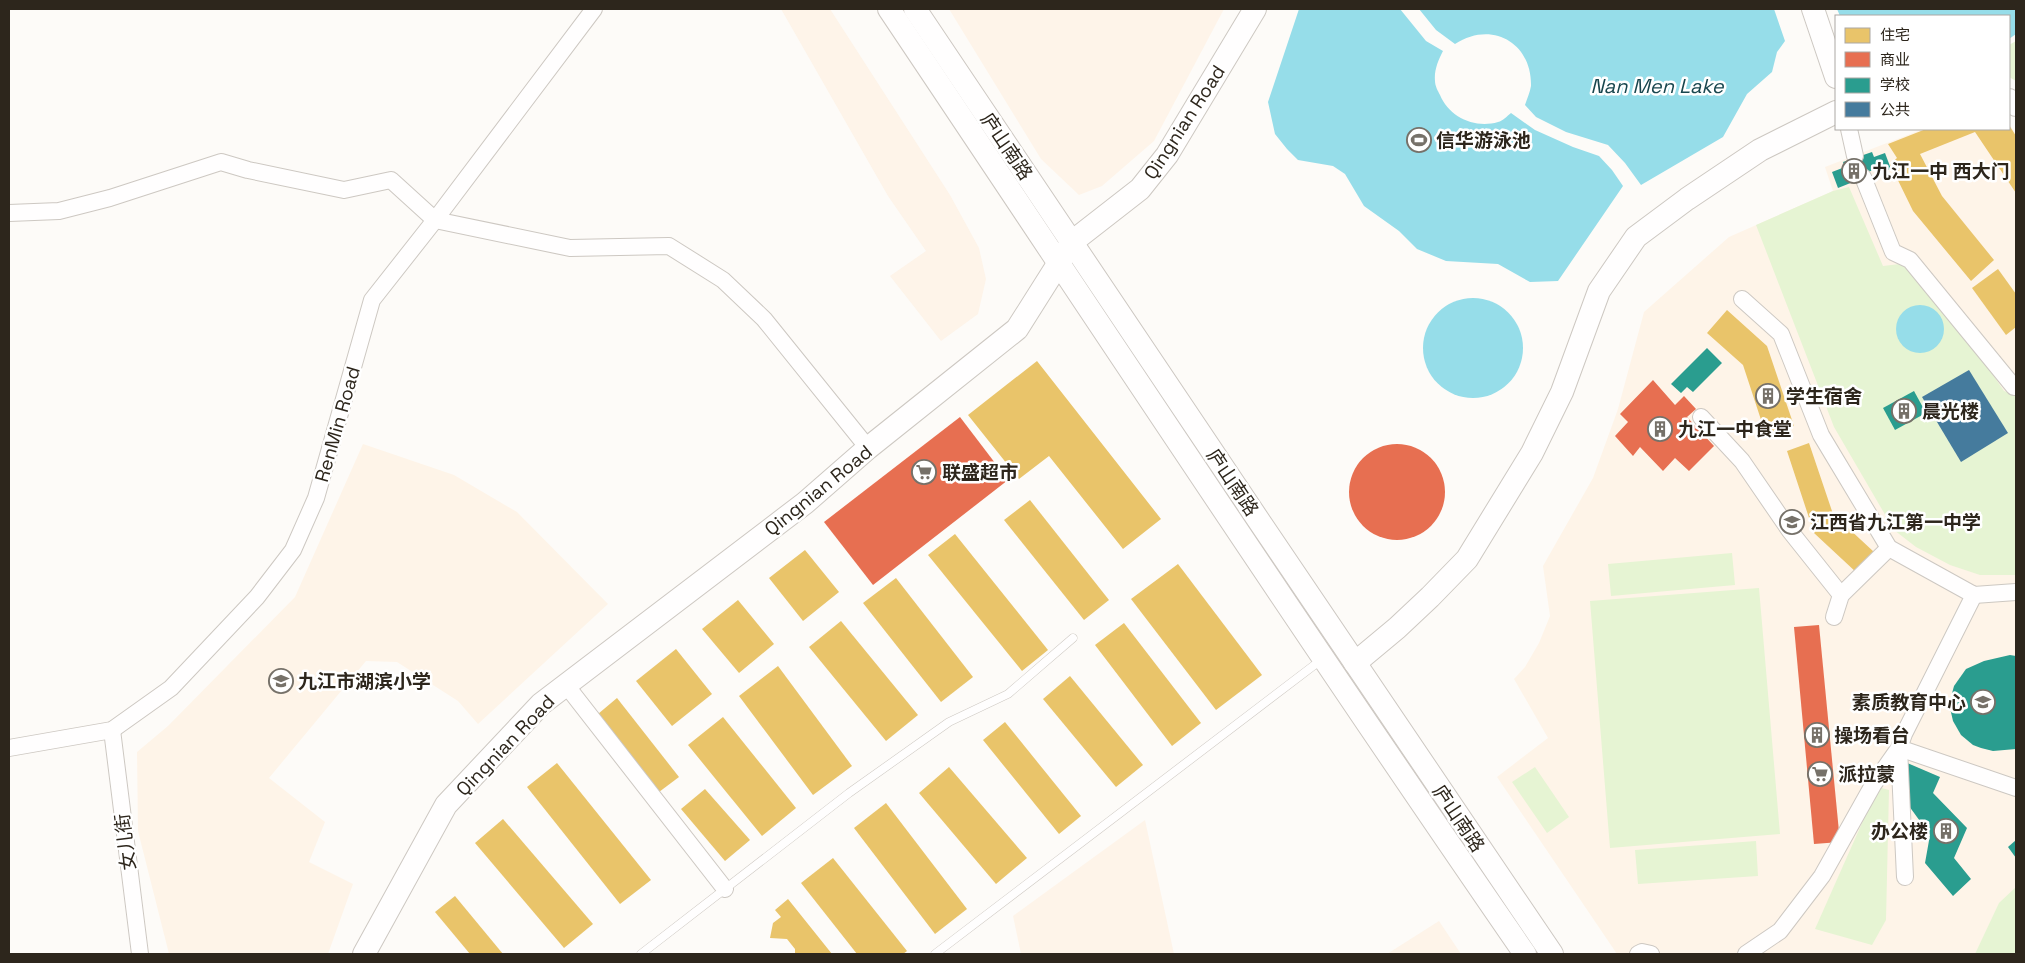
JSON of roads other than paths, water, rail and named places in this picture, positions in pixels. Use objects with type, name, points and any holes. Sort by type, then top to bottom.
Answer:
[{"type":"main road","name":"庐山南路","points":[[889,9],[1058,264],[1524,954]]},
{"type":"main road","name":"庐山南路","points":[[915,9],[1552,954]]},
{"type":"main road","name":"Qingnian Road","points":[[364,954],[446,805],[541,704],[805,503],[868,448],[1017,329],[1072,242],[1140,189],[1167,155],[1255,9]]},
{"type":"main road","points":[[1813,9],[1835,74]]},
{"type":"main road","points":[[1355,663],[1397,628],[1467,559],[1532,453],[1562,392],[1599,291],[1636,237],[1687,199],[1760,150],[1835,112]]},
{"type":"street","name":"RenMin Road","points":[[9,748],[112,730],[171,688],[257,597],[293,550],[316,498],[372,300],[435,220],[594,9]]},
{"type":"street","points":[[1850,130],[1855,156]]},
{"type":"street","points":[[9,213],[68,208],[110,198],[221,162],[248,170],[344,190],[391,180],[435,220],[570,248],[669,246],[723,280],[764,319],[868,448]]},
{"type":"street","points":[[1863,177],[1893,252],[1910,260],[2016,386]]},
{"type":"street","points":[[1742,299],[1781,334],[1821,435],[1889,548],[1974,595],[2016,592]]},
{"type":"street","points":[[1701,417],[1724,444],[1742,461],[1790,530],[1841,595]]},
{"type":"street","points":[[1834,616],[1841,595],[1889,548]]},
{"type":"street","points":[[1746,954],[1780,931],[1822,876],[1873,785],[1899,748],[1904,734],[1974,595]]},
{"type":"street","points":[[566,685],[725,889]]},
{"type":"street","name":"女儿街","points":[[112,730],[140,954]]},
{"type":"street","points":[[1899,748],[2016,788]]},
{"type":"street","points":[[1899,748],[1905,877]]},
{"type":"street","points":[[1638,954],[1642,952],[1651,954]]},
{"type":"lane","points":[[641,954],[848,793],[949,722],[1008,694],[1073,638]]},
{"type":"lane","points":[[935,954],[1323,658]]},
{"type":"water","name":"信华游泳池","points":[[1299,9],[1400,9],[1426,41],[1443,51],[1436,69],[1436,85],[1444,103],[1456,115],[1472,122],[1489,124],[1502,121],[1511,113],[1535,130],[1599,156],[1623,186],[1558,281],[1530,282],[1498,264],[1446,261],[1417,249],[1399,231],[1364,206],[1345,174],[1333,166],[1298,160],[1287,149],[1275,134],[1268,102]]},
{"type":"water","name":"Nan Men Lake","points":[[1419,9],[1774,9],[1785,41],[1777,52],[1772,72],[1747,94],[1723,137],[1641,185],[1625,163],[1608,145],[1566,132],[1536,117],[1525,105],[1531,86],[1529,71],[1525,58],[1517,47],[1495,35],[1482,34],[1469,37],[1455,44],[1436,30]]},
{"type":"water","points":[[1837,9],[2016,9],[2016,34],[2010,38],[2010,15],[1840,15]]},
{"type":"water","points":[[1473,298],[1492,302],[1508,313],[1519,329],[1523,348],[1519,367],[1508,383],[1492,394],[1473,398],[1454,394],[1438,383],[1427,367],[1423,348],[1427,329],[1438,313],[1454,302]]},
{"type":"water","points":[[1915,305],[1925,305],[1934,309],[1940,315],[1943,320],[1943,338],[1934,349],[1925,353],[1915,353],[1906,349],[1900,343],[1896,334],[1896,324],[1900,315],[1906,309]]},
{"type":"place","name":"信华游泳池","points":[[1419,140]]},
{"type":"place","name":"九江一中 西大门","points":[[1854,171]]},
{"type":"place","name":"学生宿舍","points":[[1768,396]]},
{"type":"place","name":"晨光楼","points":[[1904,411]]},
{"type":"place","name":"九江一中食堂","points":[[1660,429]]},
{"type":"place","name":"联盛超市","points":[[924,472]]},
{"type":"place","name":"江西省九江第一中学","points":[[1792,522]]},
{"type":"place","name":"九江市湖滨小学","points":[[281,681]]},
{"type":"place","name":"素质教育中心","points":[[1983,702]]},
{"type":"place","name":"操场看台","points":[[1817,735]]},
{"type":"place","name":"派拉蒙","points":[[1820,774]]},
{"type":"place","name":"办公楼","points":[[1946,831]]}]
